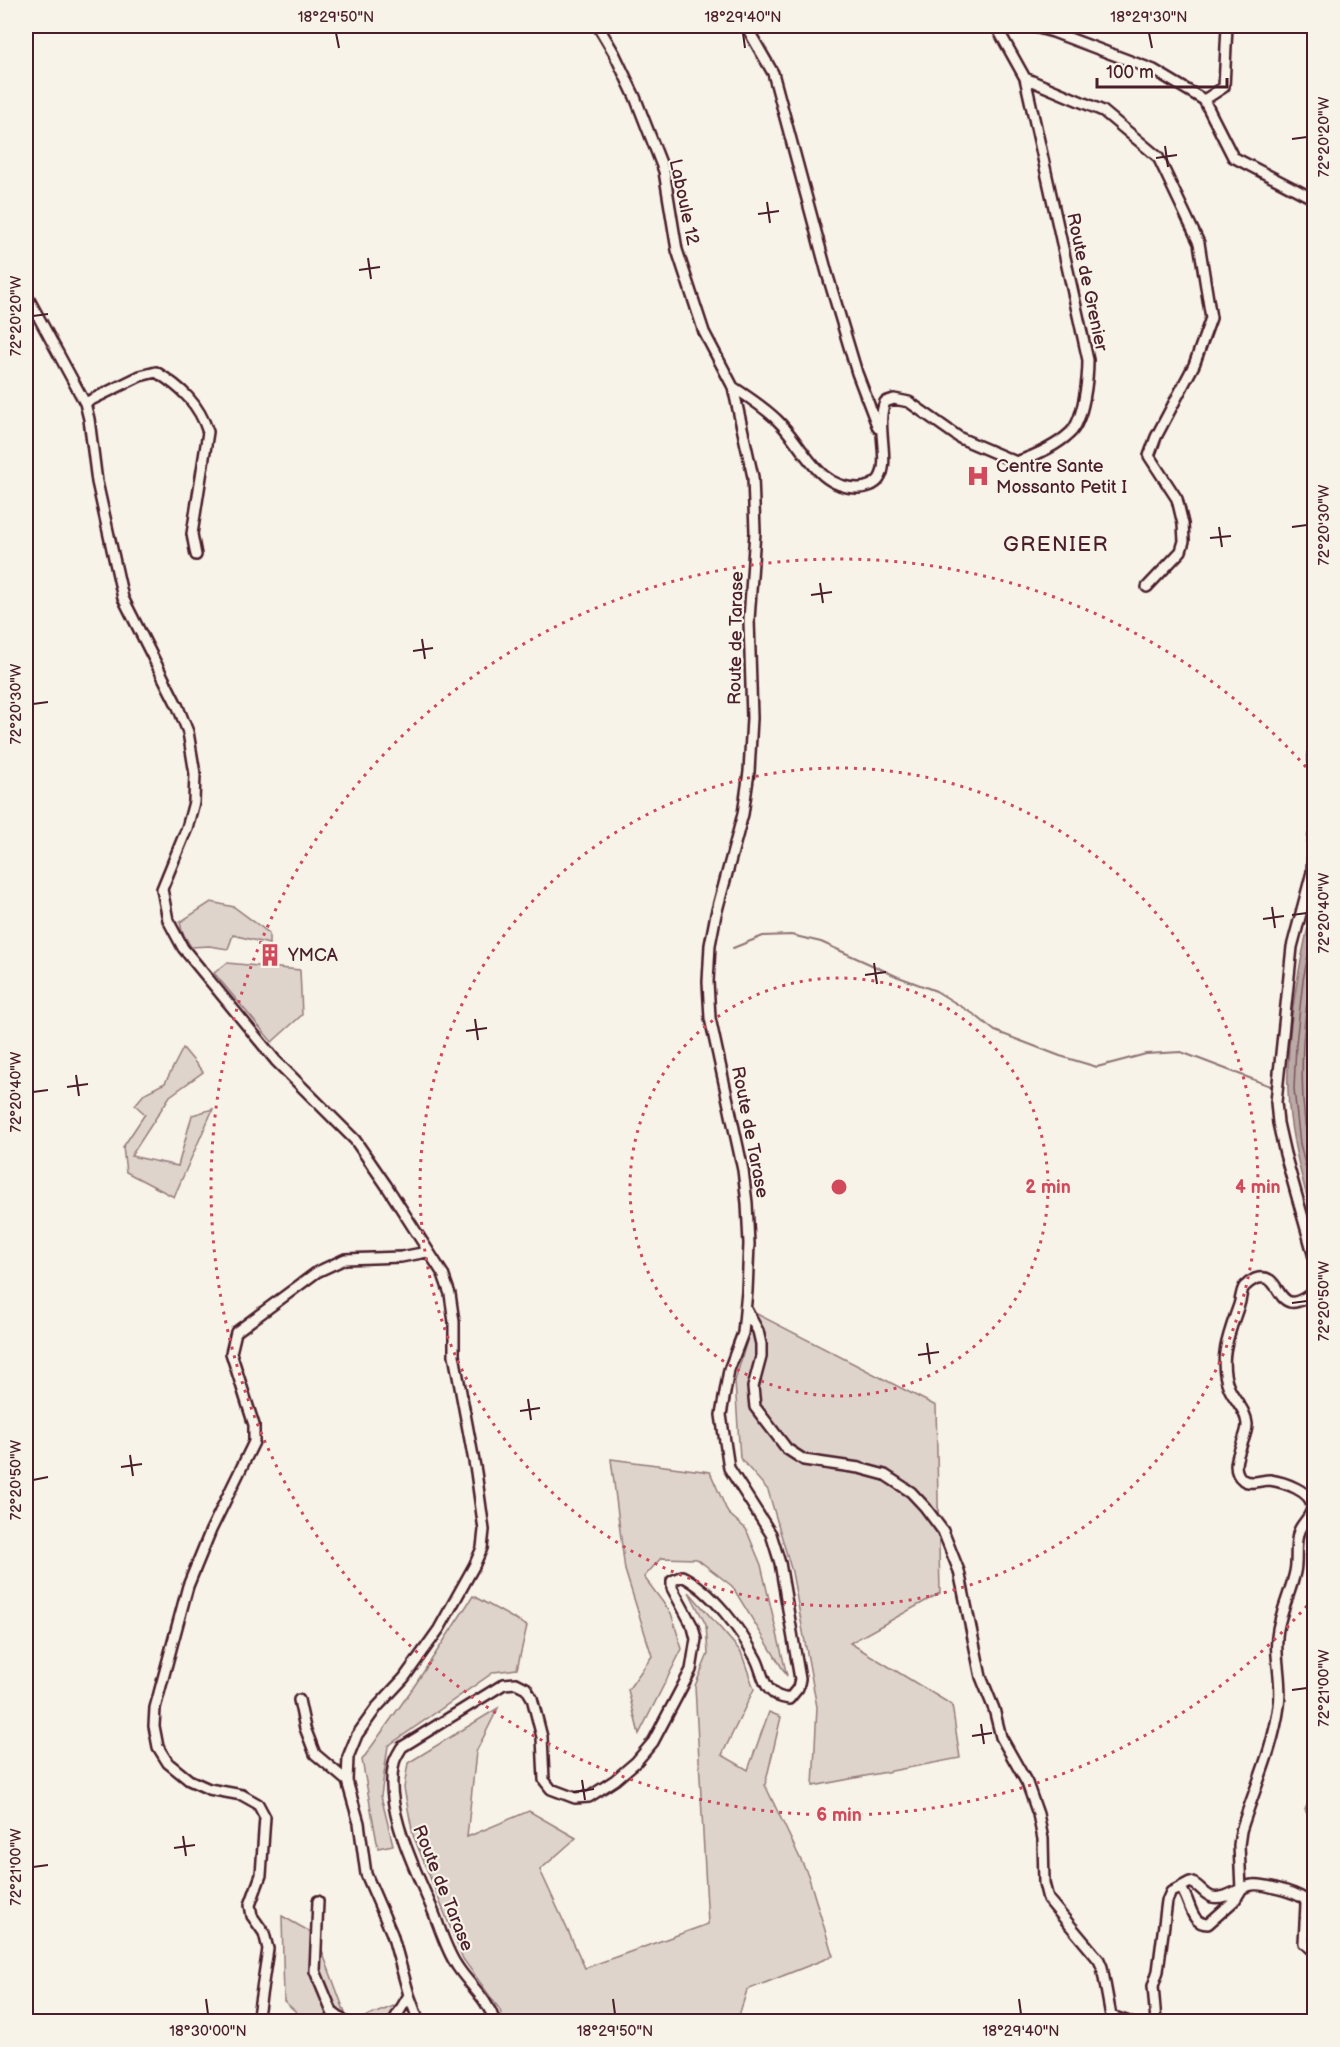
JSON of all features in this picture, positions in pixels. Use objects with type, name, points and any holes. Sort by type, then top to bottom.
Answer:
[{"type":"street","name":"Laboule 12","points":[[598,26],[635,97],[664,171],[677,250],[692,298],[704,332],[733,387]]},
{"type":"street","points":[[746,26],[773,73],[854,362],[881,436]]},
{"type":"street","name":"Route de Grenier","points":[[733,387],[779,421],[817,472],[847,488],[861,488],[874,484],[880,478],[884,466],[881,436],[882,409],[885,402],[894,399],[909,402],[960,438],[1016,462],[1030,457],[1072,432],[1077,422],[1088,378],[1088,360],[1025,78],[996,26]]},
{"type":"street","points":[[1031,26],[1154,70],[1204,100],[1233,158],[1314,199]]},
{"type":"street","points":[[1204,100],[1224,87],[1227,26]]},
{"type":"street","points":[[1025,78],[1103,111],[1158,158],[1199,243],[1211,318],[1194,365],[1156,437],[1149,456],[1177,499],[1183,524],[1184,541],[1181,551],[1147,587]]},
{"type":"street","points":[[26,294],[85,403],[97,482],[123,598],[178,707],[188,732],[195,774],[194,802],[187,828],[162,889],[168,920],[183,948],[276,1061],[355,1140],[443,1274],[450,1294],[454,1322],[454,1355],[476,1472],[484,1530],[482,1548],[439,1629],[404,1678],[377,1707],[357,1735],[348,1757],[347,1781],[359,1822],[366,1874],[392,1934],[418,2022]]},
{"type":"street","points":[[85,403],[140,376],[156,372],[190,397],[203,416],[208,432],[192,534],[196,555]]},
{"type":"street","name":"Route de Tarase","points":[[495,2022],[486,2001],[456,1965],[408,1854],[396,1813],[392,1788],[394,1762],[402,1747],[504,1684],[516,1683],[526,1688],[532,1698],[542,1737],[544,1780],[551,1789],[575,1798],[589,1797],[636,1762],[653,1742],[691,1670],[696,1639],[693,1626],[672,1588],[672,1581],[682,1576],[696,1583],[717,1604],[745,1640],[757,1661],[767,1687],[776,1696],[789,1699],[798,1689],[800,1679],[780,1563],[771,1534],[729,1468],[720,1415],[729,1370],[744,1332],[749,1244],[743,1170],[710,1018],[708,982],[710,945],[716,914],[743,814],[749,771],[752,718],[749,620],[755,532],[753,477],[733,387]]},
{"type":"street","points":[[1314,751],[1314,761]]},
{"type":"street","points":[[1314,836],[1312,872],[1292,947],[1276,1102],[1285,1154],[1314,1257]]},
{"type":"street","points":[[256,2022],[268,1949],[264,1933],[252,1916],[250,1905],[261,1875],[264,1817],[258,1804],[242,1795],[209,1789],[177,1773],[158,1747],[154,1726],[155,1708],[188,1586],[211,1530],[254,1442],[254,1425],[231,1353],[236,1332],[317,1272],[345,1259],[401,1257],[427,1252]]},
{"type":"street","points":[[1177,1889],[1184,1892],[1195,1919],[1202,1924],[1208,1924],[1235,1900],[1240,1890],[1241,1831],[1271,1747],[1280,1703],[1277,1631],[1296,1571],[1298,1532],[1312,1508],[1307,1495],[1296,1488],[1270,1480],[1246,1482],[1238,1473],[1238,1454],[1248,1426],[1246,1414],[1227,1381],[1225,1354],[1229,1329],[1243,1290],[1249,1282],[1259,1279],[1270,1280],[1290,1302],[1298,1301],[1314,1291]]},
{"type":"street","points":[[746,1309],[758,1331],[761,1344],[761,1357],[753,1387],[755,1407],[787,1449],[804,1460],[867,1469],[885,1475],[911,1492],[943,1531],[951,1547],[963,1590],[978,1671],[994,1709],[1001,1737],[1027,1783],[1038,1814],[1043,1839],[1044,1883],[1048,1899],[1099,1960],[1104,1974],[1109,2013],[1114,2018],[1129,2022]]},
{"type":"street","points":[[299,1700],[305,1728],[315,1755],[347,1781]]},
{"type":"street","points":[[1156,2022],[1153,1986],[1158,1971],[1167,1901],[1171,1892],[1190,1882],[1196,1883],[1205,1893],[1214,1897],[1224,1896],[1251,1885],[1261,1885],[1303,1896],[1306,1904],[1304,1941],[1305,1945],[1314,1951]]},
{"type":"street","points":[[318,1902],[315,1971],[332,2012],[345,2022]]},
{"type":"street","points":[[393,2022],[409,1995]]},
{"type":"shaded area","points":[[211,902],[234,907],[269,933],[269,944],[233,935],[228,949],[209,946],[191,947],[180,922]]},
{"type":"shaded area","points":[[227,963],[300,970],[302,1015],[272,1042],[214,973]]},
{"type":"shaded area","points":[[183,1048],[203,1072],[170,1096],[131,1156],[178,1166],[192,1115],[213,1109],[174,1197],[126,1172],[123,1147],[145,1114],[135,1105],[145,1093],[165,1083]]},
{"type":"shaded area","points":[[755,1313],[936,1406],[940,1593],[850,1643],[952,1705],[960,1758],[813,1786],[817,1707],[792,1572],[768,1490],[740,1458],[735,1381]]},
{"type":"shaded area","points":[[611,1459],[710,1472],[728,1513],[746,1529],[761,1565],[787,1676],[732,1586],[697,1559],[661,1558],[644,1577],[671,1613],[682,1649],[639,1734],[628,1690],[652,1656],[625,1570]]},
{"type":"shaded area","points":[[689,1592],[741,1652],[754,1689],[722,1755],[748,1770],[769,1712],[781,1717],[765,1785],[808,1875],[833,1956],[747,1990],[739,2016],[722,2021],[503,2021],[500,2010],[463,1959],[413,1835],[404,1788],[408,1763],[498,1708],[476,1752],[467,1837],[529,1811],[576,1838],[540,1870],[585,1968],[708,1924],[695,1686],[708,1654],[706,1625]]},
{"type":"shaded area","points":[[473,1596],[527,1626],[517,1669],[494,1672],[388,1746],[381,1796],[393,1845],[378,1848],[362,1760],[413,1688]]},
{"type":"shaded area","points":[[1314,1788],[1314,1826],[1305,1810]]},
{"type":"shaded area","points":[[282,1916],[316,1935],[348,2021],[306,2021],[284,2001]]},
{"type":"shaded area","points":[[394,2006],[399,2021],[352,2022]]},
{"type":"water","points":[[1314,900],[1314,1224],[1291,1124],[1288,1066],[1295,994]]},
{"type":"waterway","points":[[733,948],[763,936],[791,935],[821,942],[896,976],[936,991],[975,1015],[995,1031],[1060,1056],[1097,1067],[1146,1054],[1181,1052],[1273,1087]]},
{"type":"place","name":"Centre Sante Mossanto Petit I","points":[[978,476]]},
{"type":"place","name":"YMCA","points":[[270,955]]},
{"type":"district","name":"GRENIER","points":[[1056,544]]}]
